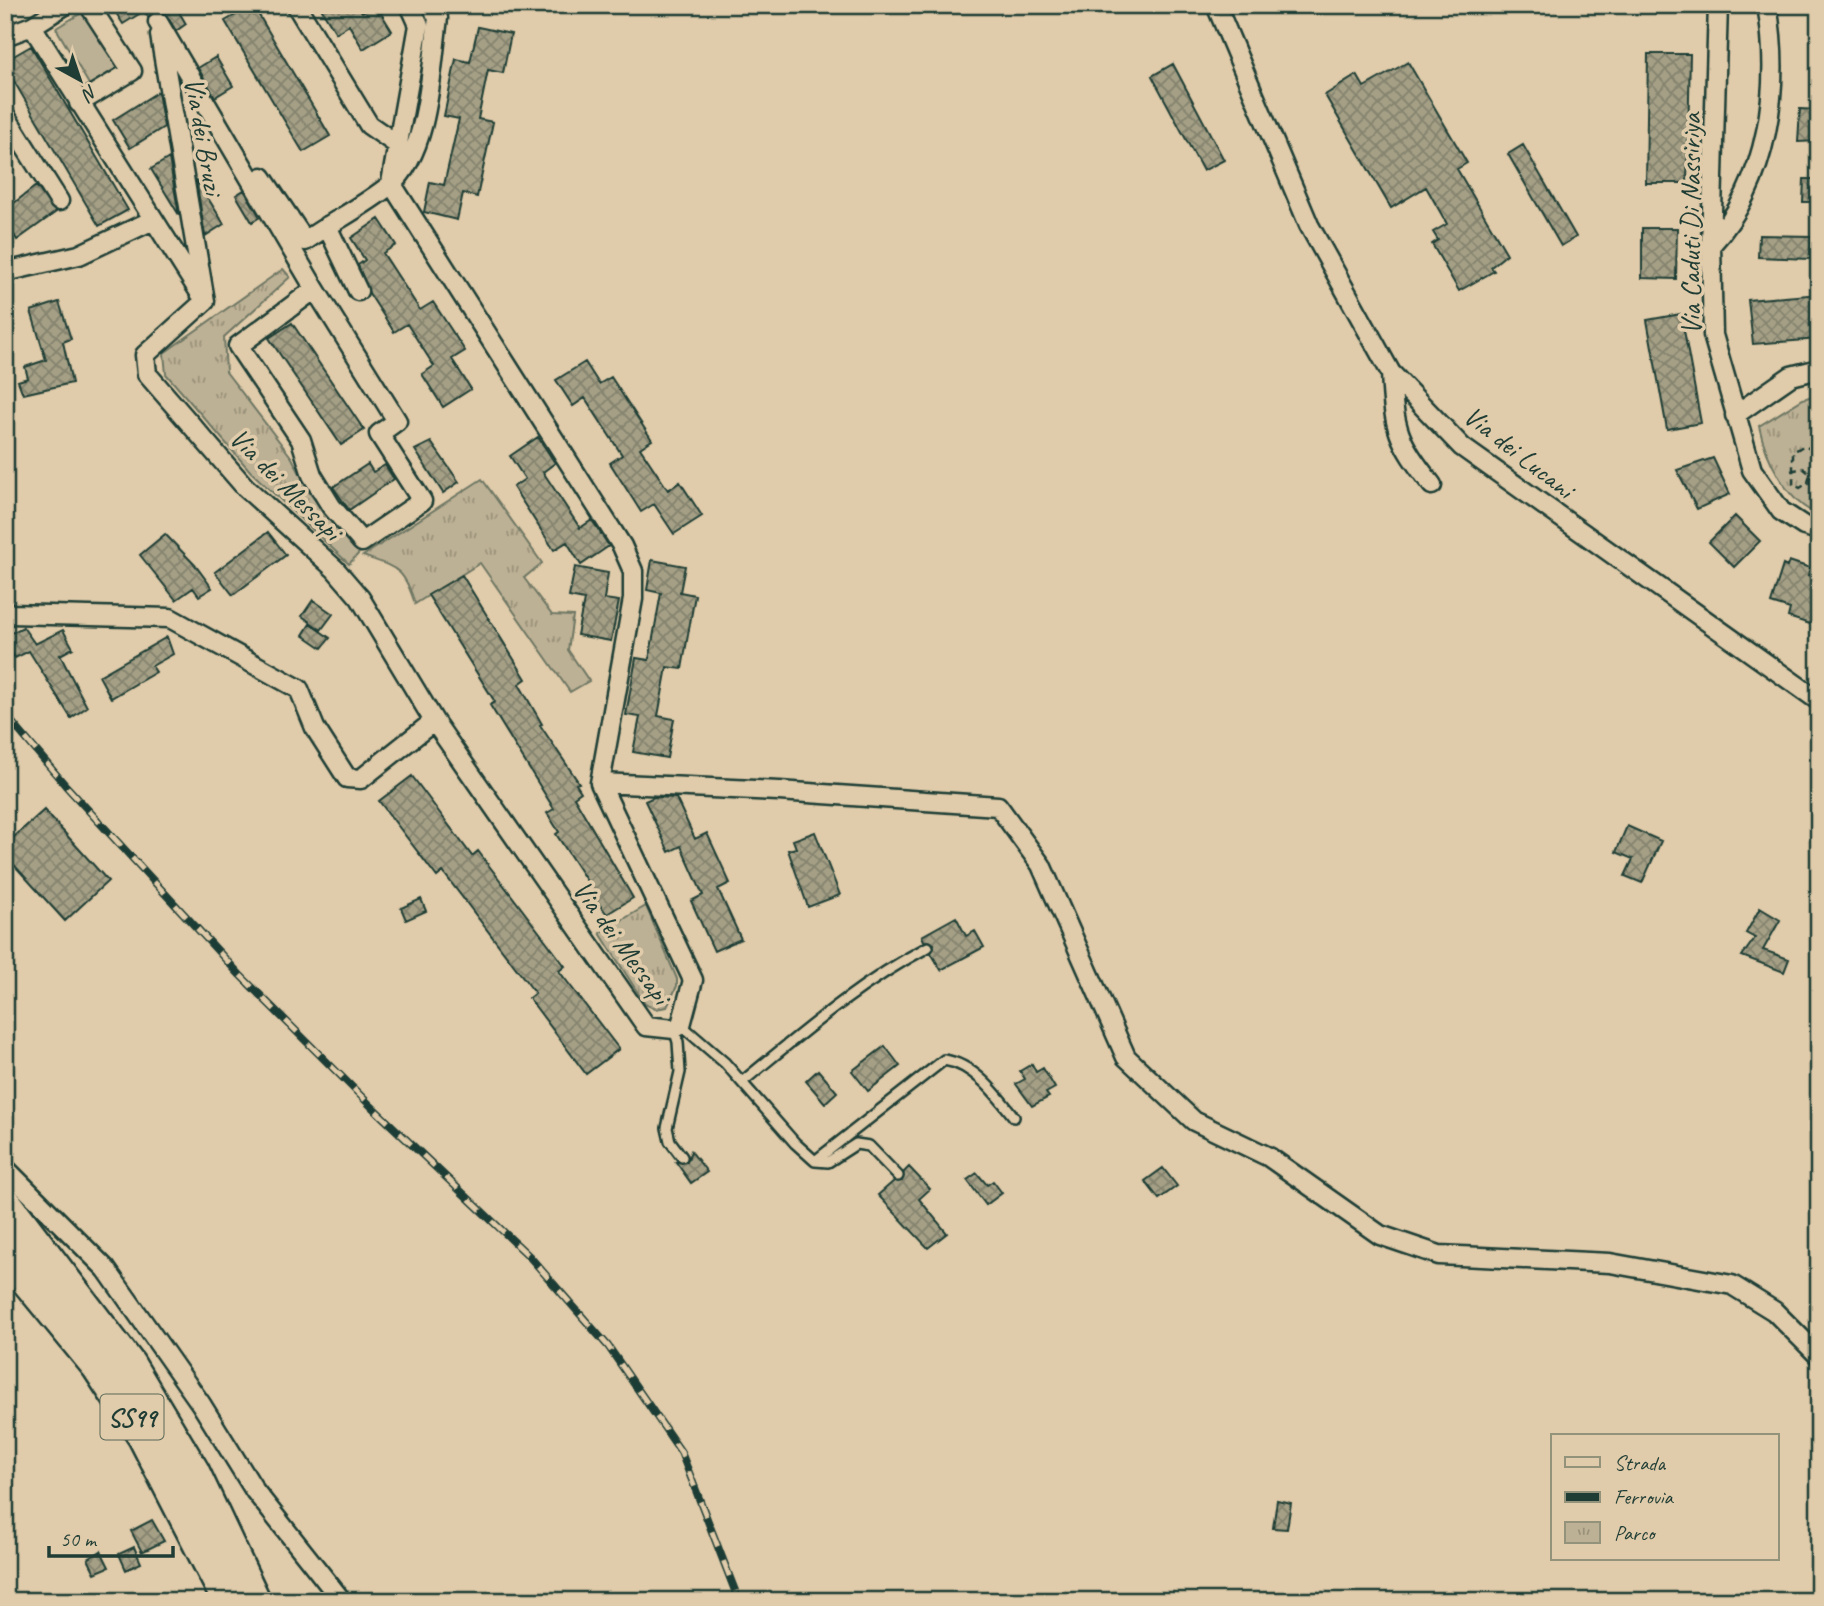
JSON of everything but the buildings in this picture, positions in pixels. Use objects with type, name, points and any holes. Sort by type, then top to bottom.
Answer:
[{"type":"highway","name":"SS99","points":[[5,1203],[129,1365],[193,1472],[254,1601]]},
{"type":"highway","name":"SS99","points":[[5,1253],[98,1366],[145,1436],[229,1601]]},
{"type":"highway","points":[[5,1261],[98,1366]]},
{"type":"highway","points":[[129,1365],[158,1390],[180,1425],[274,1601]]},
{"type":"street","points":[[5,36],[32,26],[65,5]]},
{"type":"street","points":[[79,103],[132,71],[89,5]]},
{"type":"street","points":[[296,5],[369,125],[398,145]]},
{"type":"street","points":[[410,5],[419,25],[391,183],[622,546],[633,571],[633,599],[600,783],[779,791],[998,806],[1041,865],[1126,1057],[1194,1121],[1269,1157],[1380,1235],[1439,1255],[1610,1263],[1732,1285],[1774,1311],[1819,1356]]},
{"type":"street","points":[[391,183],[411,159],[424,116],[438,19],[431,5]]},
{"type":"street","name":"Via dei Lucani","points":[[1216,5],[1309,225],[1391,373],[1462,447],[1819,701]]},
{"type":"street","name":"Via Caduti Di Nassiriya","points":[[1718,5],[1711,245],[1713,335],[1752,470],[1781,511],[1804,526],[1819,530]]},
{"type":"street","points":[[1711,245],[1739,206],[1754,175],[1762,146],[1772,100],[1774,68],[1768,5]]},
{"type":"street","points":[[158,22],[315,289],[397,421],[379,434],[422,502],[362,542],[331,506],[312,475],[301,440],[238,346],[315,289]]},
{"type":"street","name":"Via dei Bruzi","points":[[158,22],[305,241],[391,183]]},
{"type":"street","name":"Via dei Bruzi","points":[[158,22],[205,301]]},
{"type":"street","points":[[32,26],[205,301]]},
{"type":"street","points":[[5,116],[59,201]]},
{"type":"street","points":[[5,272],[79,255],[153,220]]},
{"type":"street","points":[[327,226],[358,291]]},
{"type":"street","name":"Via dei Messapi","points":[[205,301],[145,355],[147,374],[245,487],[335,569],[360,598],[434,721],[646,1026],[677,1027],[693,980],[600,783]]},
{"type":"street","points":[[1735,415],[1791,376],[1819,369]]},
{"type":"street","points":[[1391,373],[1393,420],[1407,452],[1432,485]]},
{"type":"street","points":[[5,610],[10,614],[170,618],[299,689],[315,728],[347,778],[361,779],[434,721]]},
{"type":"street","points":[[5,1168],[106,1269],[201,1404],[255,1491],[342,1601]]},
{"type":"lane","points":[[741,1082],[825,1012],[894,965],[928,947]]},
{"type":"lane","points":[[677,1027],[741,1082],[795,1143],[815,1161],[828,1162],[856,1144],[869,1146],[898,1176]]},
{"type":"lane","points":[[677,1027],[680,1072],[667,1128],[670,1141],[682,1157]]},
{"type":"lane","points":[[815,1161],[944,1060],[963,1066],[988,1085],[1014,1117]]},
{"type":"path","points":[[1791,471],[1803,468],[1810,474],[1808,483],[1800,488],[1793,484],[1791,471],[1793,452],[1803,446],[1819,452]]},
{"type":"green space","points":[[85,11],[120,68],[90,86],[56,28]]},
{"type":"green space","points":[[283,269],[290,277],[224,337],[226,372],[292,458],[311,495],[360,552],[349,564],[251,472],[166,374],[164,353]]},
{"type":"green space","points":[[1819,394],[1819,514],[1797,501],[1779,477],[1766,451],[1759,426],[1803,399]]},
{"type":"green space","points":[[482,479],[542,563],[524,578],[552,615],[573,616],[568,650],[589,681],[570,692],[480,563],[415,604],[407,583],[398,571],[363,556]]},
{"type":"green space","points":[[646,906],[677,979],[677,986],[667,1007],[655,1009],[645,1004],[600,933]]},
{"type":"railway","points":[[5,714],[66,786],[240,975],[371,1106],[529,1256],[608,1346],[681,1452],[739,1601]]}]
